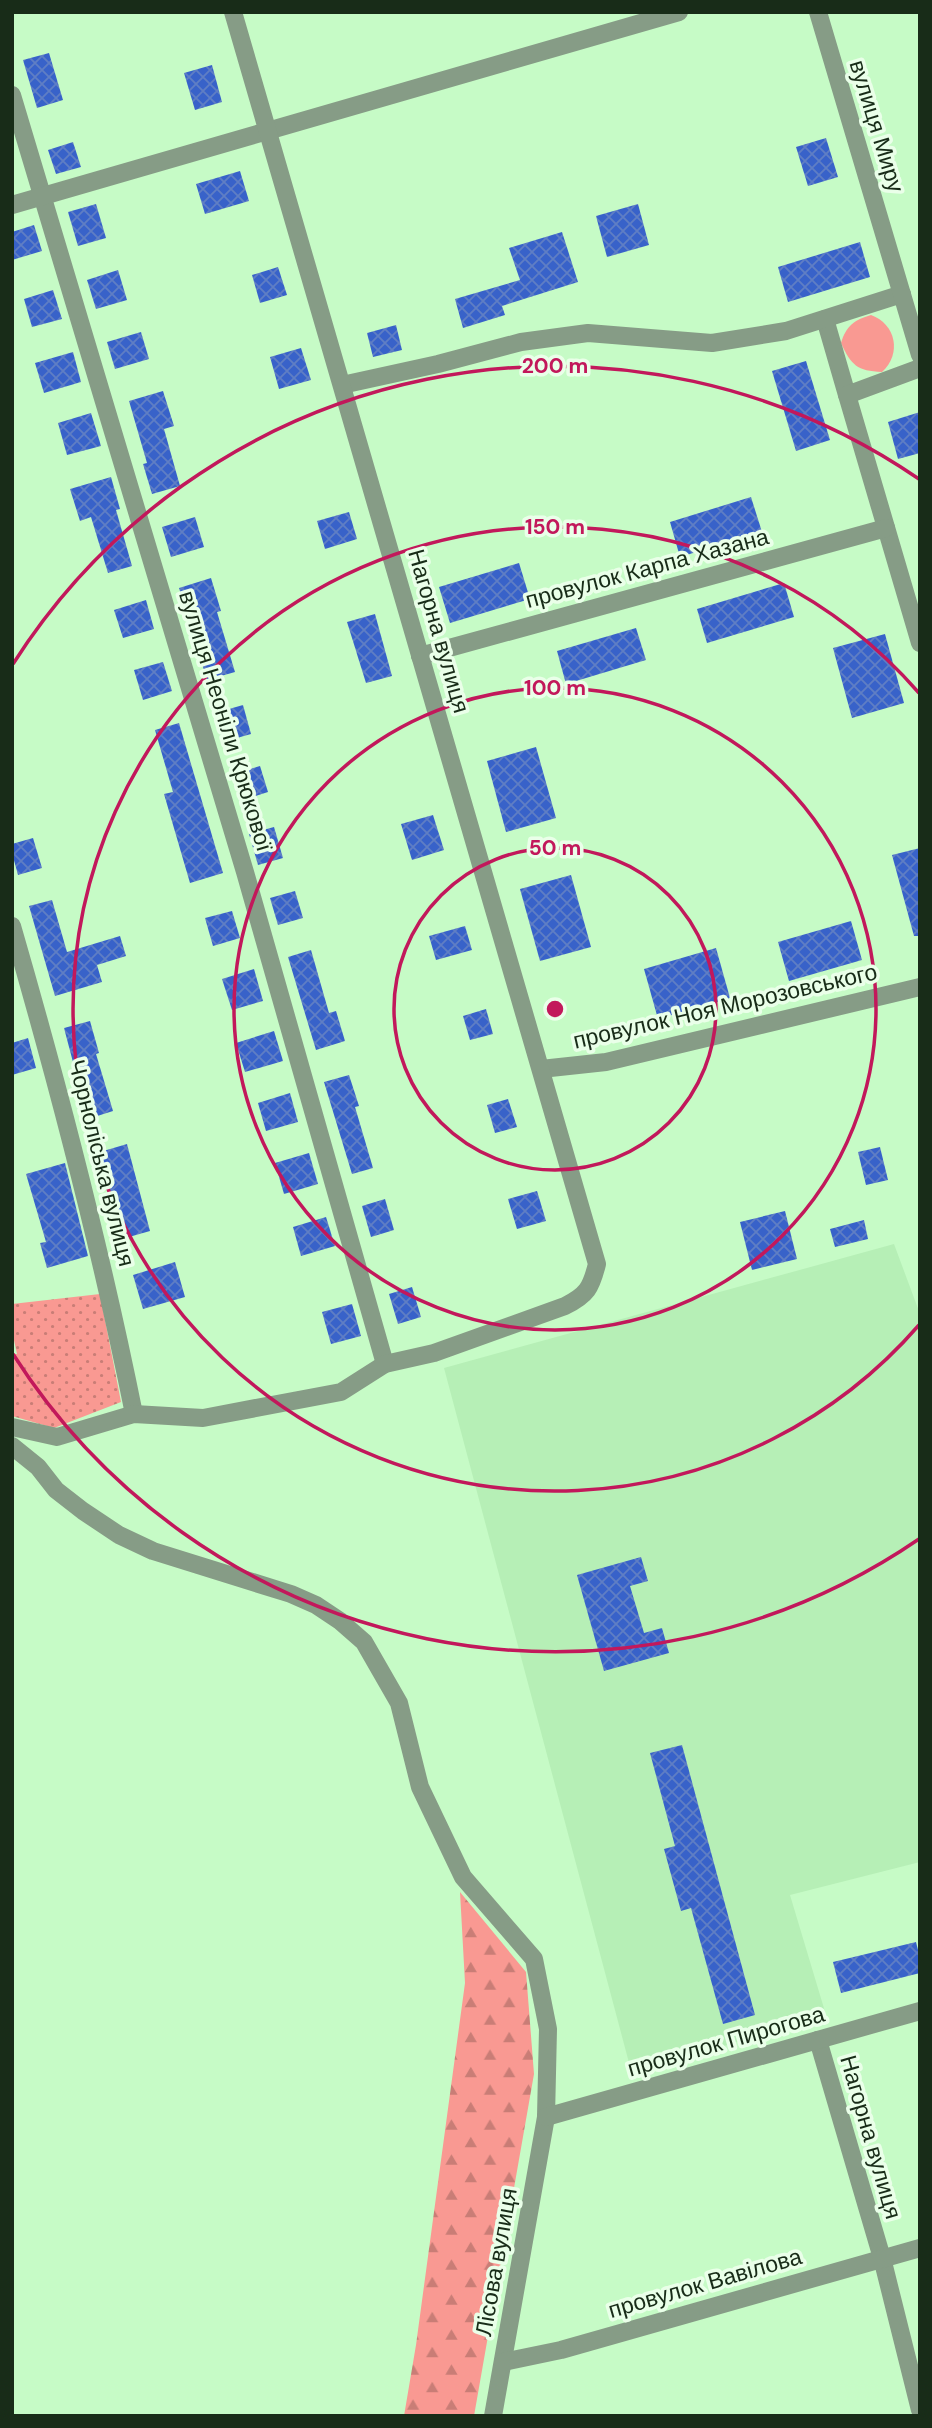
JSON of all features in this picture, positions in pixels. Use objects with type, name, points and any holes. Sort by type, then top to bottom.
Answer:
[{"type":"street","name":"Нагорна вулиця","points":[[233,12],[597,1264],[593,1282],[583,1297],[565,1306],[434,1353],[385,1364]]},
{"type":"street","points":[[12,205],[679,12]]},
{"type":"street","name":"вулиця Миру","points":[[818,12],[920,355]]},
{"type":"street","name":"вулиця Неоніли Крюкової","points":[[12,95],[241,859],[385,1364]]},
{"type":"street","points":[[342,385],[521,342],[588,333],[712,343],[786,331],[902,294]]},
{"type":"street","points":[[825,319],[920,643]]},
{"type":"street","points":[[847,395],[920,368]]},
{"type":"street","name":"провулок Карпа Хазана","points":[[420,656],[886,528]]},
{"type":"street","name":"Чорноліська вулиця","points":[[12,926],[57,1081],[113,1310],[134,1414]]},
{"type":"street","name":"провулок Ноя Морозовського","points":[[541,1069],[606,1062],[920,987]]},
{"type":"street","points":[[12,1427],[57,1437],[134,1414],[203,1418],[341,1392],[385,1364]]},
{"type":"street","name":"Лісова вулиця","points":[[12,1446],[38,1467],[56,1490],[119,1535],[153,1551],[291,1594],[332,1616],[365,1642],[399,1703],[420,1787],[463,1877],[534,1959],[548,2029],[546,2117],[493,2416]]},
{"type":"street","name":"провулок Пирогова","points":[[546,2117],[920,2011]]},
{"type":"street","name":"Нагорна вулиця","points":[[818,2040],[881,2258],[920,2410]]},
{"type":"street","name":"провулок Вавілова","points":[[503,2362],[561,2350],[920,2248]]},
{"type":"shaded area","points":[[894,1244],[920,1314],[920,1862],[790,1895],[826,2015],[632,2074],[444,1368]]},
{"type":"green space","points":[[871,315],[886,325],[893,340],[892,357],[882,372],[866,370],[856,365],[848,357],[841,343],[852,324]]},
{"type":"green space","points":[[100,1294],[121,1402],[54,1428],[12,1416],[12,1354],[17,1354],[12,1331],[12,1304]]},
{"type":"green space","points":[[460,1892],[526,1972],[534,2074],[474,2416],[404,2416],[465,1983]]},
{"type":"building","points":[[49,53],[63,100],[37,108],[23,60]]},
{"type":"building","points":[[212,65],[222,102],[195,110],[184,73]]},
{"type":"building","points":[[826,138],[838,177],[808,186],[796,147]]},
{"type":"building","points":[[73,142],[81,167],[56,174],[48,150]]},
{"type":"building","points":[[240,171],[249,201],[205,214],[196,184]]},
{"type":"building","points":[[96,204],[106,238],[78,246],[68,212]]},
{"type":"building","points":[[638,204],[649,245],[607,257],[596,216]]},
{"type":"building","points":[[34,225],[42,251],[12,260],[12,232]]},
{"type":"building","points":[[562,232],[578,282],[502,306],[505,315],[463,328],[455,299],[520,280],[509,248]]},
{"type":"building","points":[[860,242],[870,277],[788,302],[778,267]]},
{"type":"building","points":[[278,267],[287,295],[260,303],[252,275]]},
{"type":"building","points":[[118,270],[127,300],[96,309],[87,280]]},
{"type":"building","points":[[53,290],[62,319],[32,327],[24,299]]},
{"type":"building","points":[[396,325],[402,350],[373,357],[367,333]]},
{"type":"building","points":[[141,332],[149,359],[115,369],[107,342]]},
{"type":"building","points":[[301,348],[311,380],[279,389],[270,357]]},
{"type":"building","points":[[73,352],[81,382],[44,393],[35,363]]},
{"type":"building","points":[[806,361],[830,440],[796,451],[772,371]]},
{"type":"building","points":[[163,391],[174,426],[164,429],[180,486],[152,494],[143,464],[147,463],[129,401]]},
{"type":"building","points":[[920,412],[920,453],[898,459],[888,422]]},
{"type":"building","points":[[91,413],[101,446],[67,455],[58,423]]},
{"type":"building","points":[[111,477],[120,509],[116,510],[132,566],[108,573],[91,517],[80,521],[70,489]]},
{"type":"building","points":[[751,497],[762,532],[680,557],[670,522]]},
{"type":"building","points":[[349,512],[357,539],[325,549],[317,521]]},
{"type":"building","points":[[195,517],[204,547],[171,557],[162,527]]},
{"type":"building","points":[[519,563],[530,599],[450,623],[439,587]]},
{"type":"building","points":[[211,578],[221,611],[217,612],[235,672],[207,680],[179,588]]},
{"type":"building","points":[[784,583],[794,617],[707,643],[697,609]]},
{"type":"building","points":[[146,600],[154,629],[123,638],[114,610]]},
{"type":"building","points":[[375,614],[392,676],[366,683],[347,622]]},
{"type":"building","points":[[636,628],[646,660],[566,684],[557,651]]},
{"type":"building","points":[[885,634],[904,703],[852,718],[833,648]]},
{"type":"building","points":[[163,662],[172,691],[143,700],[134,670]]},
{"type":"building","points":[[243,705],[251,734],[223,742],[215,713]]},
{"type":"building","points":[[179,723],[223,873],[190,883],[164,794],[173,792],[155,730]]},
{"type":"building","points":[[536,747],[556,818],[506,832],[487,761]]},
{"type":"building","points":[[260,766],[268,792],[240,801],[232,774]]},
{"type":"building","points":[[433,815],[444,850],[412,860],[401,824]]},
{"type":"building","points":[[274,827],[283,858],[258,865],[249,834]]},
{"type":"building","points":[[33,838],[42,868],[18,875],[12,844]]},
{"type":"building","points":[[920,848],[920,936],[914,936],[892,855]]},
{"type":"building","points":[[571,875],[591,947],[540,961],[520,889]]},
{"type":"building","points":[[295,891],[303,918],[278,925],[270,898]]},
{"type":"building","points":[[52,900],[67,952],[120,936],[126,956],[97,965],[102,982],[55,996],[29,906]]},
{"type":"building","points":[[232,911],[240,938],[213,946],[205,918]]},
{"type":"building","points":[[851,921],[862,960],[789,981],[778,942]]},
{"type":"building","points":[[465,926],[472,950],[436,960],[429,936]]},
{"type":"building","points":[[716,948],[730,998],[658,1019],[644,969]]},
{"type":"building","points":[[311,950],[329,1013],[336,1011],[345,1041],[316,1050],[288,957]]},
{"type":"building","points":[[254,969],[263,1001],[232,1010],[222,979]]},
{"type":"building","points":[[486,1009],[493,1034],[470,1040],[463,1016]]},
{"type":"building","points":[[90,1021],[99,1053],[96,1054],[113,1111],[88,1119],[64,1028]]},
{"type":"building","points":[[274,1031],[283,1061],[245,1072],[236,1043]]},
{"type":"building","points":[[28,1038],[36,1068],[12,1075],[12,1043]]},
{"type":"building","points":[[349,1075],[359,1106],[355,1107],[373,1168],[352,1174],[324,1082]]},
{"type":"building","points":[[290,1093],[298,1122],[266,1131],[258,1103]]},
{"type":"building","points":[[508,1099],[517,1127],[495,1133],[487,1105]]},
{"type":"building","points":[[127,1144],[150,1231],[122,1239],[100,1152]]},
{"type":"building","points":[[880,1147],[888,1180],[866,1185],[858,1152]]},
{"type":"building","points":[[309,1153],[318,1184],[284,1194],[275,1163]]},
{"type":"building","points":[[65,1163],[88,1256],[47,1268],[40,1243],[46,1242],[26,1174]]},
{"type":"building","points":[[537,1191],[546,1221],[517,1229],[508,1199]]},
{"type":"building","points":[[385,1199],[394,1230],[371,1237],[362,1206]]},
{"type":"building","points":[[785,1211],[797,1259],[752,1270],[740,1222]]},
{"type":"building","points":[[326,1217],[335,1246],[301,1256],[293,1227]]},
{"type":"building","points":[[864,1220],[868,1239],[835,1247],[830,1229]]},
{"type":"building","points":[[175,1262],[185,1297],[143,1309],[133,1275]]},
{"type":"building","points":[[412,1287],[421,1317],[398,1324],[389,1294]]},
{"type":"building","points":[[352,1304],[361,1336],[331,1344],[322,1312]]},
{"type":"building","points":[[641,1557],[648,1581],[630,1586],[644,1633],[662,1628],[669,1653],[604,1671],[577,1575]]},
{"type":"building","points":[[682,1745],[755,2015],[723,2024],[691,1908],[681,1911],[664,1849],[675,1846],[650,1753]]},
{"type":"building","points":[[916,1942],[920,1973],[841,1993],[833,1962]]}]
